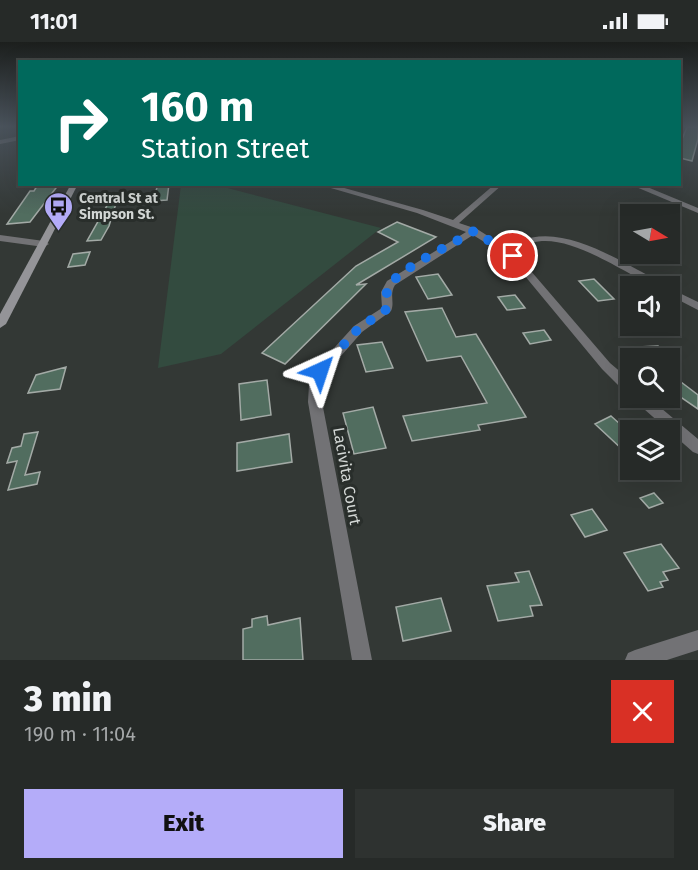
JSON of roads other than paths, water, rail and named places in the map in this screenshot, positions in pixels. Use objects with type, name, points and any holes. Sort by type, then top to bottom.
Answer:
[{"type":"main road","points":[[0,324],[45,244],[74,186]]},
{"type":"street","points":[[327,186],[454,223],[495,243],[513,256],[606,366],[620,379]]},
{"type":"street","points":[[454,223],[498,186]]},
{"type":"street","points":[[637,186],[698,211]]},
{"type":"street","name":"Lacivita Court","points":[[362,660],[315,402],[317,378],[358,329],[387,309],[386,292],[391,283],[474,231]]},
{"type":"street","points":[[0,238],[45,244]]},
{"type":"street","points":[[495,243],[544,239],[572,243],[640,276]]},
{"type":"street","points":[[513,256],[515,248],[524,242]]},
{"type":"street","points":[[680,297],[698,307]]},
{"type":"street","points":[[652,408],[698,448]]},
{"type":"street","points":[[637,660],[698,640]]},
{"type":"place","name":"Central St at Simpson St.","points":[[58,232]]}]
